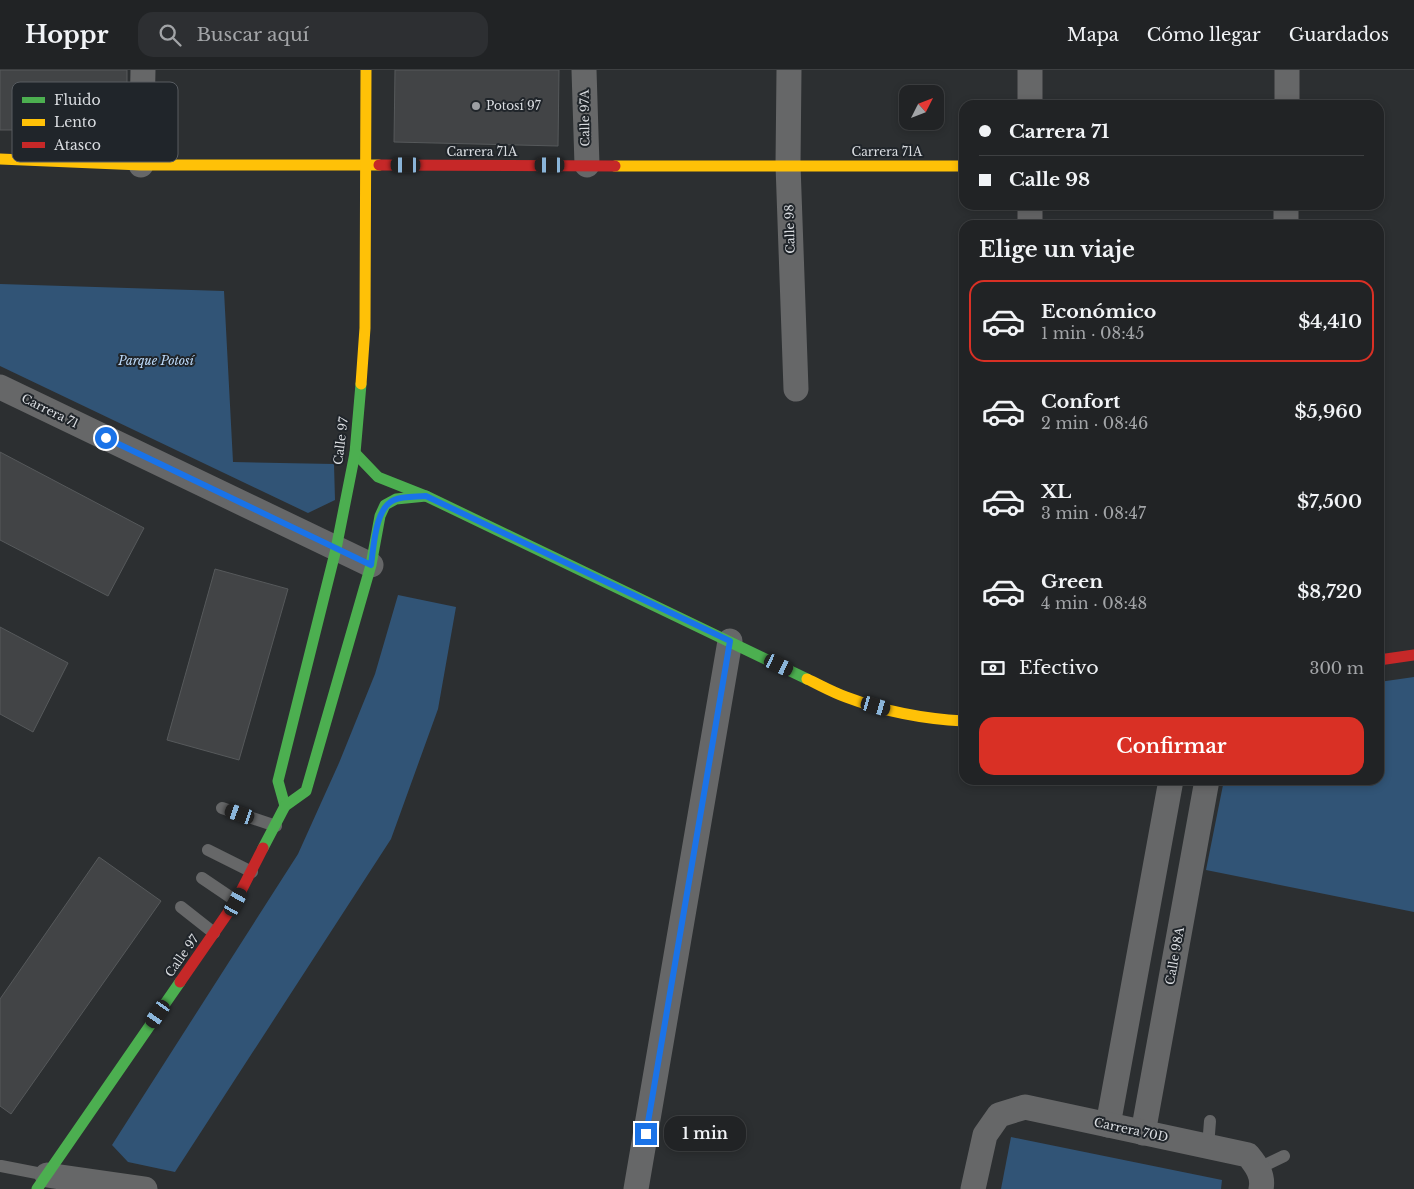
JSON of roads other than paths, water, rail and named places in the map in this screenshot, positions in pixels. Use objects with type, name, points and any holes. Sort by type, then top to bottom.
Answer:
[{"type":"street","name":"Calle 97","points":[[42,1182],[236,902],[285,806],[278,780],[336,549],[354,453],[365,328],[366,70]]},
{"type":"street","name":"Calle 97A","points":[[584,70],[587,166]]},
{"type":"street","name":"Calle 98","points":[[789,70],[788,165],[796,389]]},
{"type":"street","points":[[1030,70],[1030,100]]},
{"type":"street","points":[[1287,70],[1287,100]]},
{"type":"street","name":"Carrera 71A","points":[[70,162],[141,165],[959,166]]},
{"type":"street","name":"Carrera 71","points":[[0,387],[371,565]]},
{"type":"street","points":[[354,453],[378,477],[426,496],[845,696],[906,715],[959,721]]},
{"type":"street","points":[[285,806],[306,791],[371,565],[380,516],[385,505],[396,499],[426,496]]},
{"type":"street","points":[[636,1189],[730,641]]},
{"type":"street","points":[[1384,659],[1414,654]]},
{"type":"street","points":[[1108,1125],[1170,785]]},
{"type":"street","name":"Calle 98A","points":[[1143,1132],[1206,785]]},
{"type":"street","name":"Carrera 70D","points":[[973,1189],[985,1135],[999,1115],[1024,1107],[1248,1155],[1260,1178]]},
{"type":"street","points":[[42,1182],[145,1189]]},
{"type":"lane","points":[[222,808],[276,826]]},
{"type":"lane","points":[[208,850],[252,872]]},
{"type":"lane","points":[[202,878],[236,902]]},
{"type":"lane","points":[[181,907],[214,933]]},
{"type":"lane","points":[[1208,1147],[1210,1121]]},
{"type":"lane","points":[[1260,1178],[1284,1156]]},
{"type":"lane","points":[[1,1166],[42,1182]]},
{"type":"place","name":"Potosí 97","points":[[476,106]]},
{"type":"park label","name":"Parque Potosí","points":[[156,361]]}]
